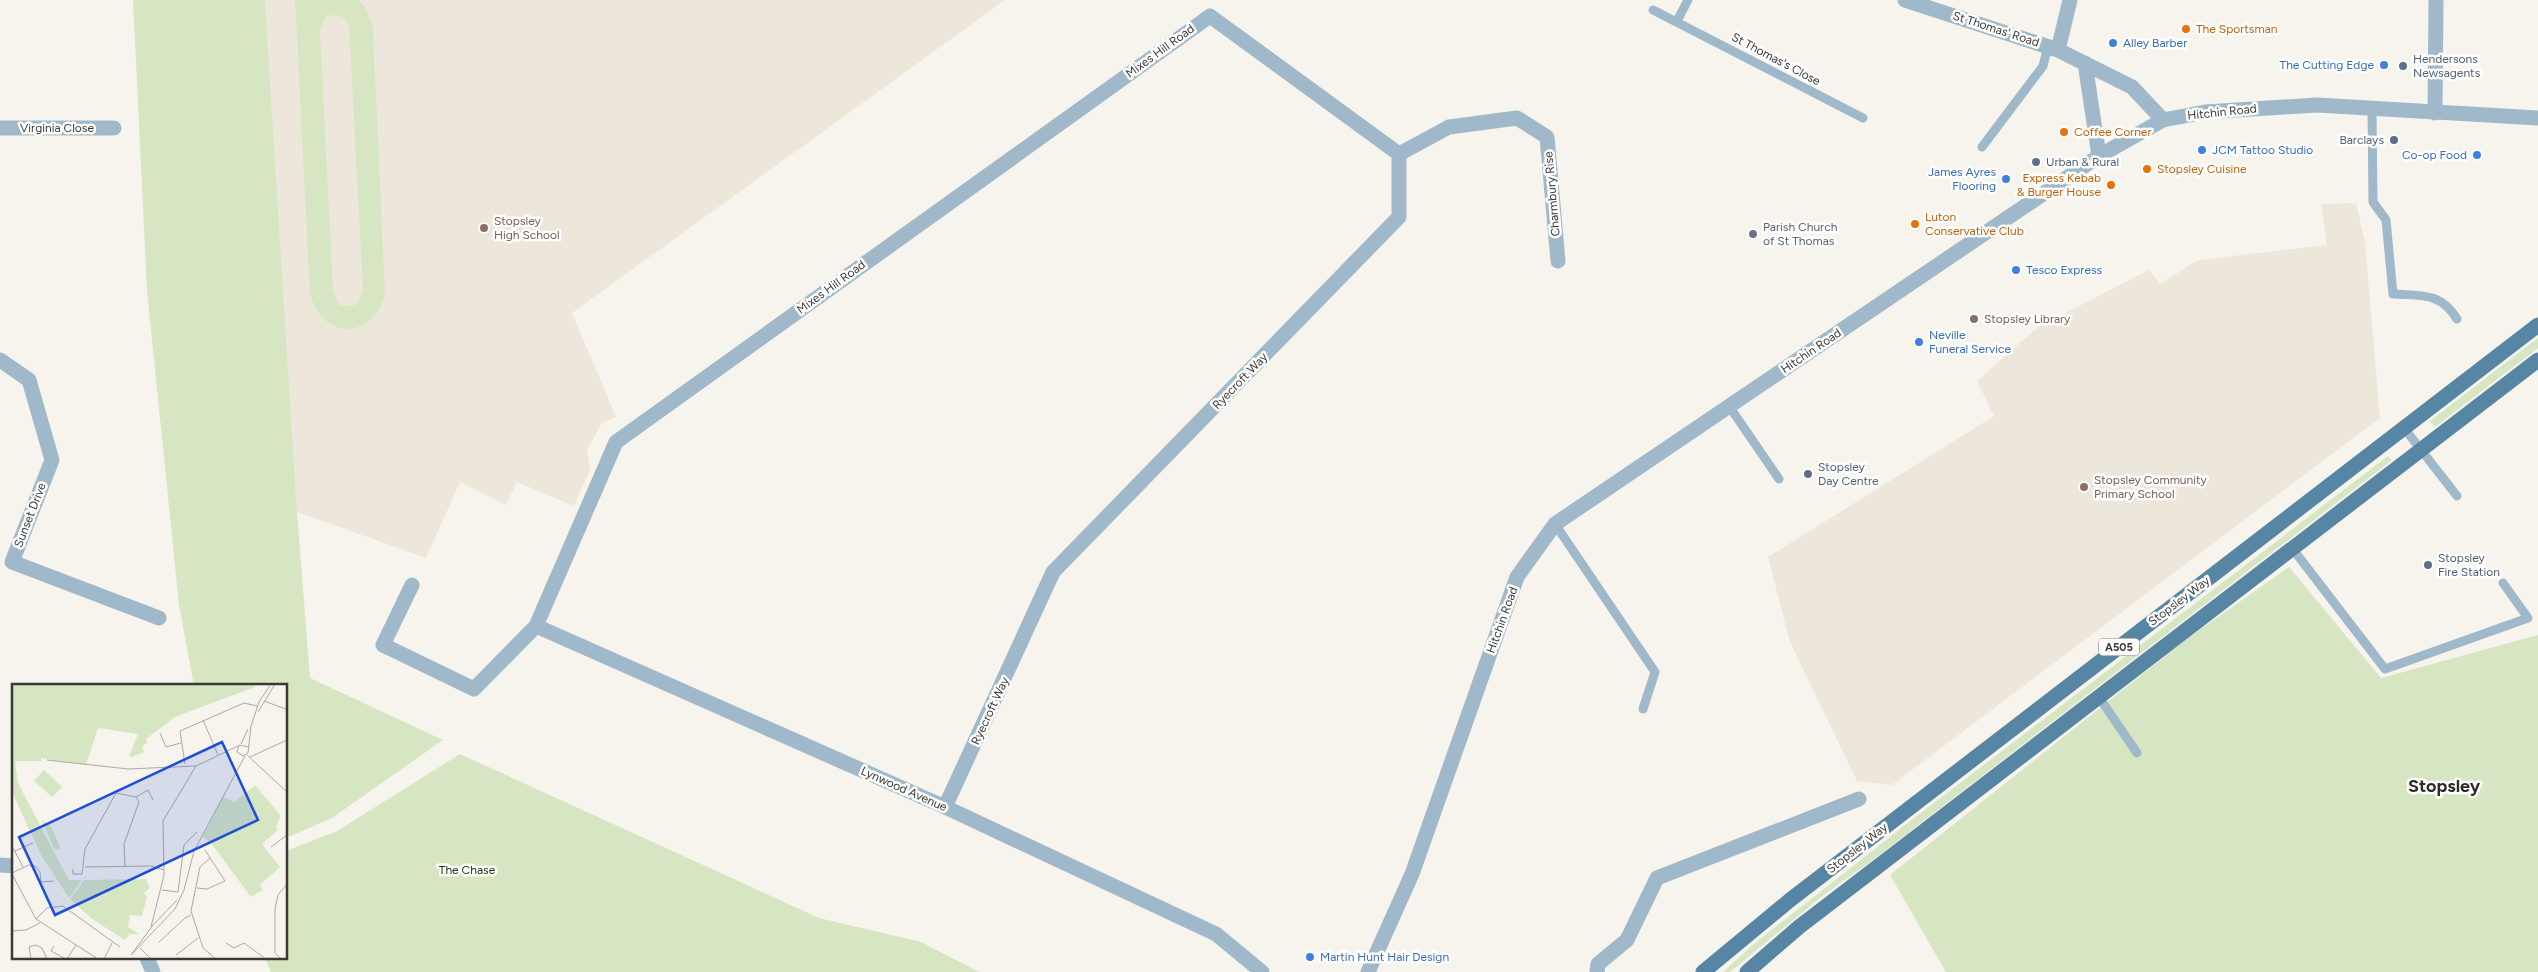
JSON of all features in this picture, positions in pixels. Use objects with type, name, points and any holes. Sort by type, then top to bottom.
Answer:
[{"type":"main road","name":"Stopsley Way","points":[[1703,972],[1812,883],[2538,325]]},
{"type":"main road","name":"A505","points":[[1747,972],[1799,927],[2538,360]]},
{"type":"street","name":"St Thomas' Road","points":[[1905,0],[2053,48],[2132,87],[2163,120]]},
{"type":"street","points":[[2053,48],[2070,0]]},
{"type":"street","points":[[2435,113],[2436,0]]},
{"type":"street","name":"Mixes Hill Road","points":[[536,626],[616,442],[1210,16],[1399,154]]},
{"type":"street","points":[[2085,64],[2099,156]]},
{"type":"street","name":"Hitchin Road","points":[[1368,972],[1412,874],[1517,577],[1555,524],[2099,156],[2163,120],[2205,112],[2298,106],[2538,118]]},
{"type":"street","name":"Charmbury Rise","points":[[1399,154],[1449,127],[1517,118],[1548,137],[1558,261]]},
{"type":"street","name":"Virginia Close","points":[[0,128],[114,128]]},
{"type":"street","name":"Ryecroft Way","points":[[945,807],[1053,572],[1400,217],[1399,154]]},
{"type":"street","name":"Sunset Drive","points":[[0,360],[29,380],[52,460],[12,562],[159,618]]},
{"type":"street","points":[[412,585],[383,645],[474,689],[536,626]]},
{"type":"street","name":"Lynwood Avenue","points":[[536,626],[945,807],[1216,934],[1262,972]]},
{"type":"street","points":[[1597,972],[1598,964],[1627,940],[1656,878],[1859,799]]},
{"type":"street","points":[[148,960],[153,972]]},
{"type":"lane","points":[[1677,21],[1688,0]]},
{"type":"lane","name":"St Thomas's Close","points":[[1653,10],[1863,118]]},
{"type":"lane","points":[[1982,147],[2042,66],[2053,48]]},
{"type":"lane","points":[[2372,109],[2373,202],[2386,220],[2394,294],[2436,298],[2448,306],[2457,319]]},
{"type":"lane","points":[[1729,406],[1779,479]]},
{"type":"lane","points":[[2404,428],[2457,496]]},
{"type":"lane","points":[[1555,524],[1655,672],[1643,709]]},
{"type":"lane","points":[[2292,548],[2385,669],[2528,618],[2503,583]]},
{"type":"lane","points":[[2100,697],[2137,753]]},
{"type":"shaded area","name":"Stopsley High School","points":[[265,0],[1005,0],[572,313],[616,417],[601,424],[587,451],[590,470],[574,506],[517,482],[506,505],[460,482],[426,558],[297,512]]},
{"type":"shaded area","name":"Stopsley Community Primary School","points":[[2356,203],[2365,242],[2380,418],[1892,785],[1857,781],[1790,642],[1768,557],[1994,416],[1977,381],[2038,327],[2149,270],[2160,284],[2198,260],[2327,245],[2321,204]]},
{"type":"green space","points":[[133,0],[265,0],[297,512],[310,678],[443,740],[332,818],[288,837],[288,684],[194,684],[179,605],[147,291]]},
{"type":"green space","points":[[295,0],[358,0],[366,8],[373,28],[385,292],[380,308],[371,320],[360,327],[348,329],[336,327],[325,320],[316,309],[310,293]],"holes":[[[332,15],[343,17],[349,26],[363,291],[358,303],[352,306],[340,305],[333,292],[320,29],[326,17]]]},
{"type":"green space","points":[[2538,338],[2538,348],[2435,427],[2430,421]]},
{"type":"green space","points":[[2388,456],[2392,460],[1878,856],[1821,897],[1730,972],[1723,972],[1755,943],[1909,822]]},
{"type":"green space","points":[[2289,567],[2381,678],[2538,635],[2538,972],[1946,972],[1890,875],[2188,638]]},
{"type":"green space","name":"The Chase","points":[[460,754],[819,918],[921,942],[979,972],[271,972],[266,960],[288,960],[288,850],[337,831]]},
{"type":"place","name":"The Sportsman","points":[[2186,29]]},
{"type":"place","name":"Alley Barber","points":[[2113,43]]},
{"type":"place","name":"The Cutting Edge","points":[[2384,65]]},
{"type":"place","name":"Hendersons Newsagents","points":[[2403,66]]},
{"type":"place","name":"Coffee Corner","points":[[2064,132]]},
{"type":"place","name":"Barclays","points":[[2394,140]]},
{"type":"place","name":"JCM Tattoo Studio","points":[[2202,150]]},
{"type":"place","name":"Co-op Food","points":[[2477,155]]},
{"type":"place","name":"Urban & Rural","points":[[2036,162]]},
{"type":"place","name":"Stopsley Cuisine","points":[[2147,169]]},
{"type":"place","name":"James Ayres Flooring","points":[[2006,179]]},
{"type":"place","name":"Express Kebab & Burger House","points":[[2111,185]]},
{"type":"place","name":"Luton Conservative Club","points":[[1915,224]]},
{"type":"place","name":"Stopsley High School","points":[[484,228]]},
{"type":"place","name":"Parish Church of St Thomas","points":[[1753,234]]},
{"type":"place","name":"Tesco Express","points":[[2016,270]]},
{"type":"place","name":"Stopsley Library","points":[[1974,319]]},
{"type":"place","name":"Neville Funeral Service","points":[[1919,342]]},
{"type":"place","name":"Stopsley Day Centre","points":[[1808,474]]},
{"type":"place","name":"Stopsley Community Primary School","points":[[2084,487]]},
{"type":"place","name":"Stopsley Fire Station","points":[[2428,565]]},
{"type":"place","name":"Martin Hunt Hair Design","points":[[1310,957]]},
{"type":"district","name":"Stopsley","points":[[2444,786]]}]
